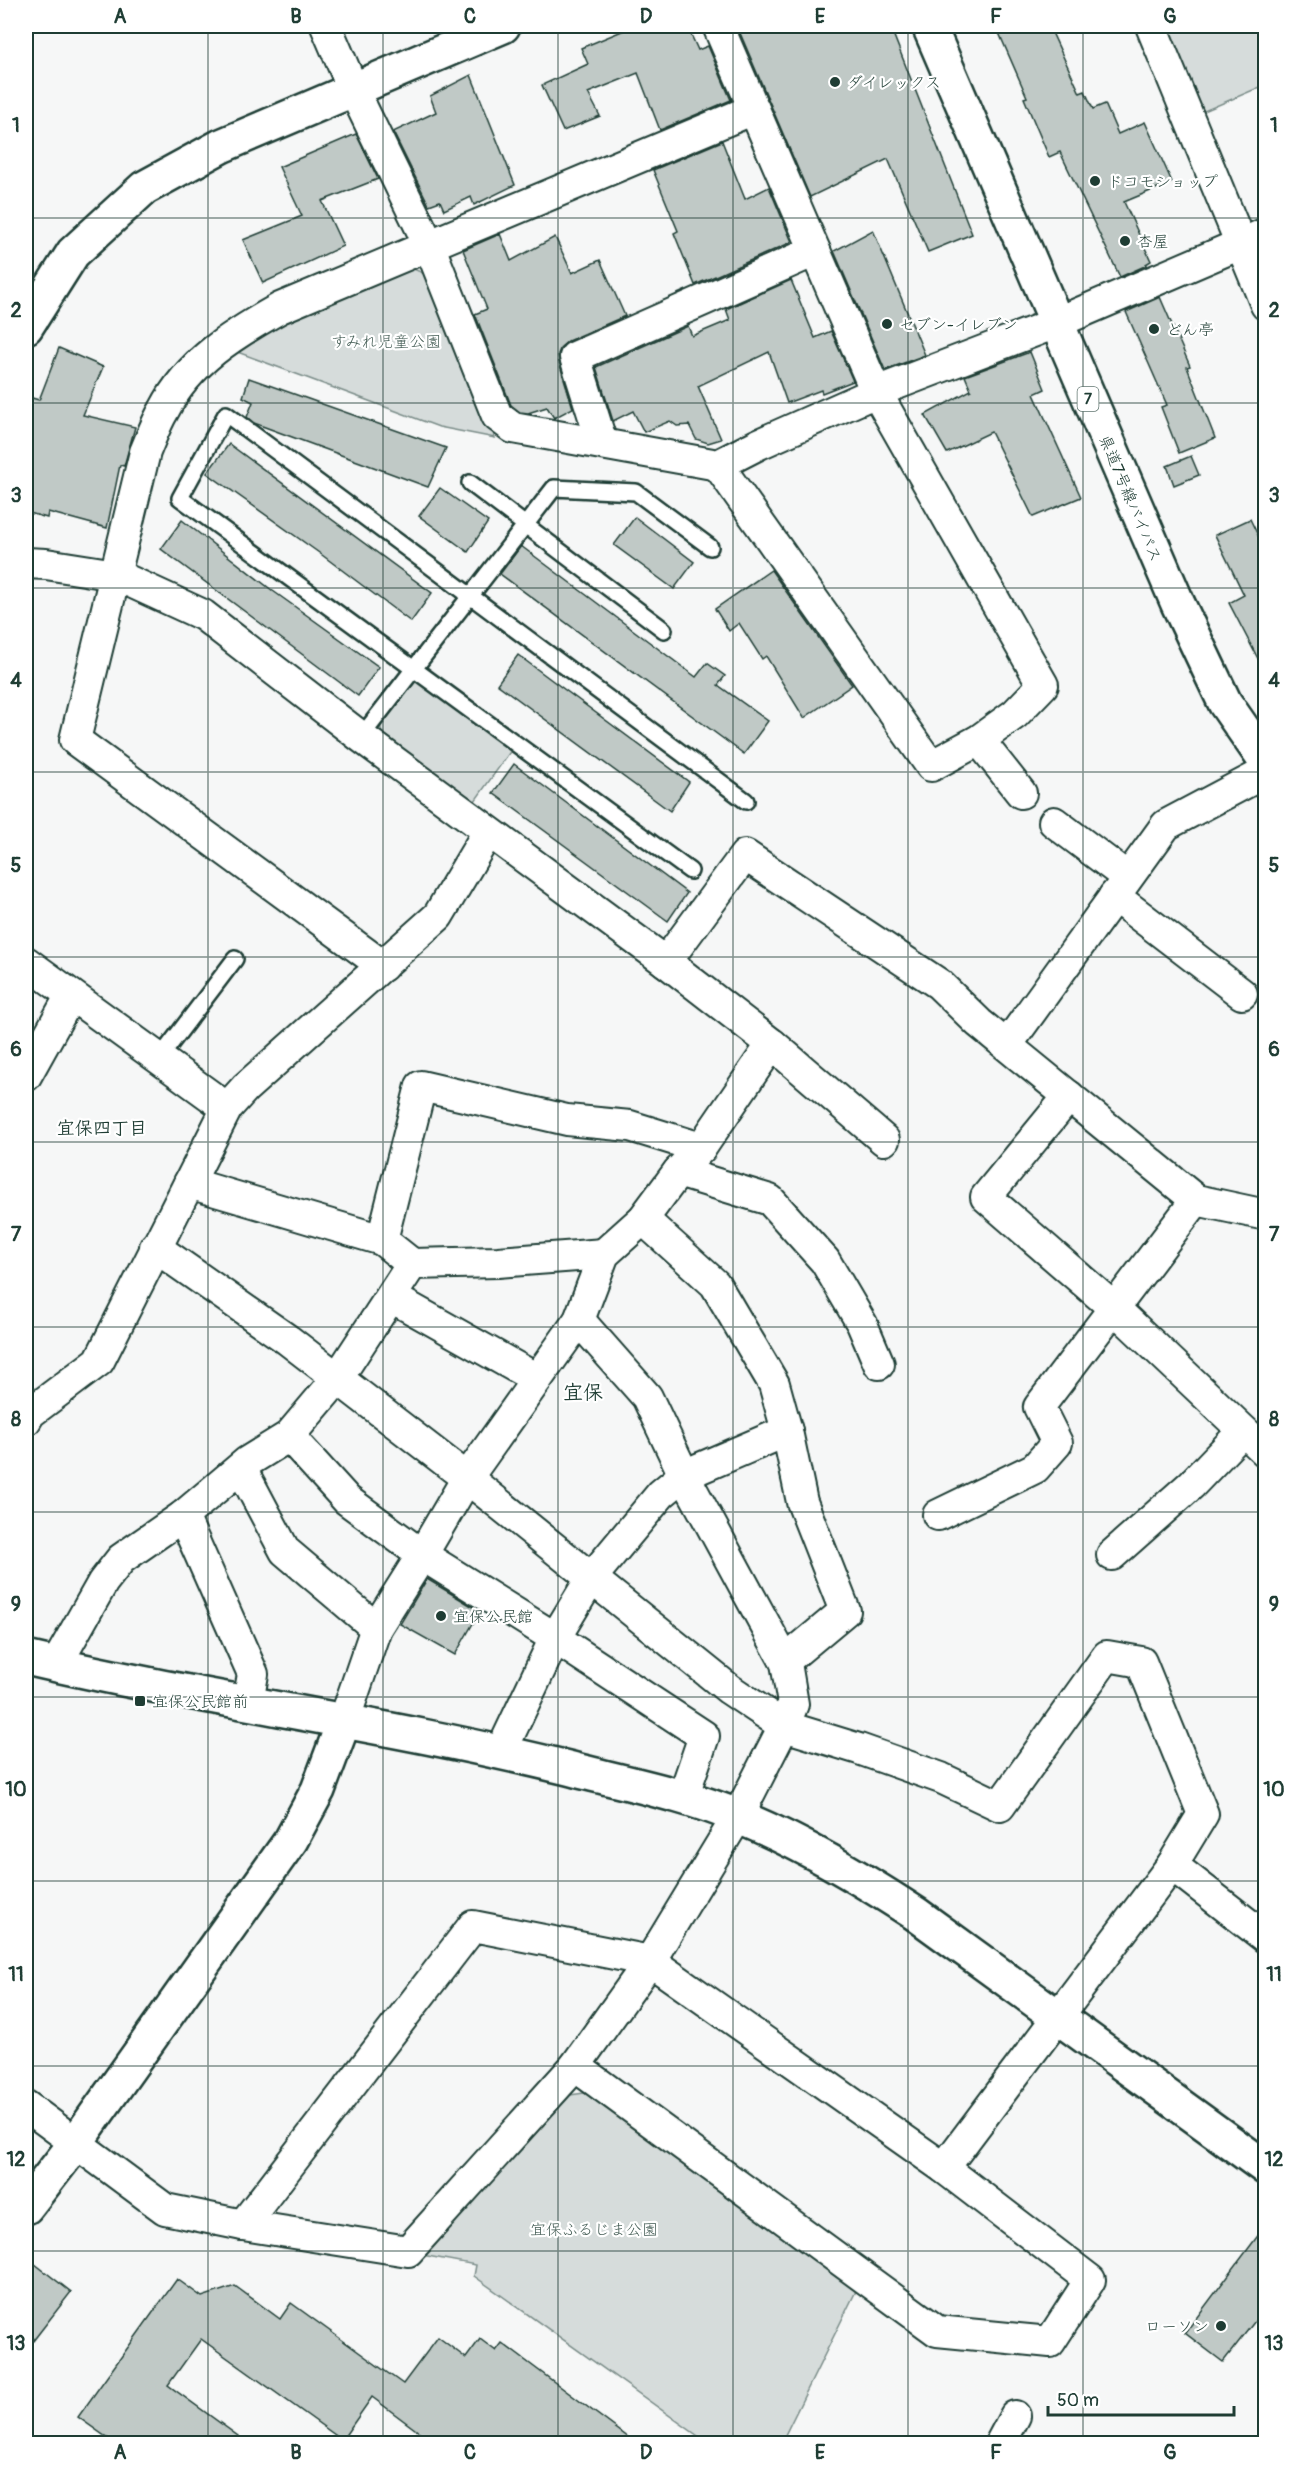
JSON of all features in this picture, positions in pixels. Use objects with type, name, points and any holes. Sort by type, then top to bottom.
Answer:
[{"type":"street","points":[[326,26],[353,89],[429,245],[497,416],[513,428],[718,465],[759,444],[876,392],[1056,323],[1253,239]]},
{"type":"street","points":[[26,327],[73,253],[144,188],[221,146],[503,26]]},
{"type":"street","points":[[718,26],[876,392],[1043,686],[1015,714],[979,740],[931,766],[718,465]]},
{"type":"street","name":"県道7号線バイパス","points":[[929,26],[1178,604],[1225,703],[1266,762]]},
{"type":"street","points":[[1151,26],[1253,239],[1266,305]]},
{"type":"street","points":[[383,966],[75,740],[145,452],[164,409],[190,371],[231,336],[280,308],[754,110]]},
{"type":"street","points":[[602,443],[575,357],[815,251]]},
{"type":"street","points":[[26,563],[116,575],[203,615],[361,737],[666,962],[772,1044],[884,1140]]},
{"type":"street","points":[[979,740],[1021,793]]},
{"type":"street","points":[[1007,1045],[1166,825],[1266,772]]},
{"type":"street","points":[[1054,822],[1121,886],[1242,994]]},
{"type":"street","points":[[26,1420],[30,1413],[99,1361],[227,1108],[245,1088],[438,916],[488,832]]},
{"type":"street","points":[[666,962],[745,855],[939,984],[979,1023],[1196,1200],[1266,1215]]},
{"type":"street","points":[[26,962],[227,1108]]},
{"type":"street","points":[[26,1076],[71,995]]},
{"type":"street","points":[[26,2208],[75,2144],[291,1840],[318,1790],[376,1628],[422,1555],[466,1478],[579,1320],[604,1254],[643,1220],[678,1172],[701,1148],[772,1044]]},
{"type":"street","points":[[382,1240],[421,1086],[567,1120],[630,1126],[701,1148]]},
{"type":"street","points":[[1069,1096],[986,1197],[1114,1308],[1266,1452]]},
{"type":"street","points":[[678,1172],[770,1200],[825,1261],[862,1324],[879,1364]]},
{"type":"street","points":[[189,1183],[382,1240],[412,1264],[498,1262],[604,1254]]},
{"type":"street","points":[[939,1515],[1035,1468],[1057,1443],[1039,1407],[1196,1200]]},
{"type":"street","points":[[643,1220],[715,1284],[774,1384],[802,1502],[845,1611],[785,1661]]},
{"type":"street","points":[[155,1247],[288,1340],[592,1577],[729,1689],[784,1726],[859,1749],[941,1779],[1000,1806],[1107,1656],[1141,1662],[1203,1814],[1172,1864],[944,2168]]},
{"type":"street","points":[[412,1264],[337,1379],[289,1436],[241,1468],[183,1516],[121,1559],[41,1662],[501,1752],[683,1797],[738,1816],[797,1843],[857,1876],[916,1914],[1266,2168]]},
{"type":"street","points":[[391,1297],[537,1379]]},
{"type":"street","points":[[26,2106],[165,2209],[243,2225],[408,2251],[575,2066],[650,1961],[738,1816],[793,1704],[785,1661],[684,1475],[647,1397],[579,1320]]},
{"type":"street","points":[[501,1752],[555,1638],[592,1577],[661,1494],[684,1475],[787,1431]]},
{"type":"street","points":[[1112,1555],[1191,1485],[1243,1431]]},
{"type":"street","points":[[289,1436],[347,1500],[422,1555],[555,1638],[704,1736],[683,1797]]},
{"type":"street","points":[[241,1468],[285,1551],[376,1628]]},
{"type":"street","points":[[183,1516],[253,1674],[248,1703]]},
{"type":"street","points":[[1172,1864],[1266,1938]]},
{"type":"street","points":[[243,2225],[473,1926],[650,1961],[944,2168],[1090,2280],[1050,2342],[936,2331],[575,2066]]},
{"type":"street","points":[[1000,2444],[1015,2415]]},
{"type":"lane","points":[[690,871],[180,498],[226,414],[746,801]]},
{"type":"lane","points":[[470,483],[664,630]]},
{"type":"lane","points":[[361,737],[554,488],[636,492],[710,547]]},
{"type":"lane","points":[[159,1059],[235,959]]},
{"type":"green space","points":[[1159,26],[1265,26],[1265,85],[1195,115]]},
{"type":"green space","name":"すみれ児童公園","points":[[405,265],[425,274],[495,438],[439,427],[232,350],[275,320]]},
{"type":"green space","points":[[414,677],[512,749],[470,808],[383,741],[380,724]]},
{"type":"green space","name":"宜保ふるじま公園","points":[[591,2092],[857,2289],[781,2443],[708,2443],[474,2276],[476,2265],[422,2255],[570,2095]]},
{"type":"building","points":[[634,26],[687,26],[698,50],[708,46],[731,100],[660,130],[638,73],[588,93],[600,116],[563,131],[542,85],[588,64],[581,48]]},
{"type":"building","name":"ダイレックス","points":[[737,26],[890,26],[972,234],[928,252],[888,159],[810,197]]},
{"type":"building","points":[[996,26],[1049,26],[1080,93],[1085,91],[1093,109],[1105,104],[1118,134],[1145,122],[1172,182],[1124,202],[1151,261],[1147,265],[1120,277],[1060,152],[1049,157],[1024,98],[1027,97]]},
{"type":"building","points":[[471,75],[515,185],[474,205],[471,197],[444,210],[440,201],[429,205],[393,132],[436,112],[430,96]]},
{"type":"building","points":[[356,134],[378,179],[322,201],[343,246],[263,283],[243,240],[302,216],[279,167]]},
{"type":"building","points":[[722,141],[745,199],[769,187],[792,242],[695,285],[674,233],[678,231],[653,170]]},
{"type":"building","name":"セブン-イレブン","points":[[873,230],[925,355],[885,370],[834,251]]},
{"type":"building","points":[[500,234],[511,261],[555,237],[572,273],[600,260],[625,316],[568,341],[561,347],[558,354],[559,362],[573,408],[554,418],[547,407],[528,413],[520,412],[511,405],[475,314],[487,309],[463,250]]},
{"type":"building","points":[[791,280],[815,338],[831,331],[853,381],[787,403],[769,352],[698,386],[721,439],[708,443],[696,439],[689,425],[677,426],[670,421],[644,432],[633,411],[613,421],[596,367],[688,326],[692,336],[730,320],[726,309]]},
{"type":"building","points":[[1160,297],[1190,366],[1187,367],[1215,438],[1179,453],[1161,407],[1167,405],[1126,312]]},
{"type":"building","points":[[59,348],[103,367],[83,415],[135,427],[124,466],[120,465],[107,528],[48,512],[47,518],[26,512],[26,418],[32,398],[39,400]]},
{"type":"building","points":[[1030,352],[1045,389],[1034,394],[1081,497],[1033,517],[991,432],[947,453],[925,415],[971,390],[965,376]]},
{"type":"building","points":[[249,378],[446,448],[428,487],[254,423],[247,417],[253,402],[243,397]]},
{"type":"building","points":[[229,444],[432,593],[411,622],[207,473]]},
{"type":"building","points":[[1191,456],[1199,475],[1174,485],[1167,466]]},
{"type":"building","points":[[440,488],[488,522],[468,552],[419,516]]},
{"type":"building","points":[[635,517],[694,562],[674,589],[614,545]]},
{"type":"building","points":[[1250,519],[1266,552],[1266,674],[1229,603],[1244,595],[1215,535]]},
{"type":"building","points":[[182,520],[273,591],[379,667],[358,696],[161,549]]},
{"type":"building","points":[[521,546],[696,677],[707,663],[725,676],[718,685],[768,721],[744,754],[500,574]]},
{"type":"building","points":[[771,570],[852,685],[804,718],[766,656],[762,659],[739,623],[729,631],[715,609]]},
{"type":"building","points":[[518,655],[689,782],[670,811],[497,684]]},
{"type":"building","points":[[514,764],[687,893],[668,921],[493,793]]},
{"type":"building","name":"宜保公民館","points":[[427,1579],[480,1611],[455,1655],[400,1624]]},
{"type":"building","points":[[1266,2225],[1266,2307],[1223,2362],[1185,2333]]},
{"type":"building","points":[[26,2257],[71,2292],[26,2350]]},
{"type":"building","points":[[177,2279],[202,2297],[235,2286],[280,2319],[291,2303],[403,2384],[438,2337],[466,2358],[480,2339],[496,2351],[502,2343],[637,2444],[435,2444],[372,2397],[342,2440],[201,2339],[168,2385],[249,2444],[116,2444],[78,2417]]},
{"type":"place","name":"ダイレックス","points":[[835,82]]},
{"type":"place","name":"ドコモショップ","points":[[1095,181]]},
{"type":"place","name":"杏屋","points":[[1125,241]]},
{"type":"place","name":"セブン-イレブン","points":[[887,324]]},
{"type":"place","name":"どん亭","points":[[1154,329]]},
{"type":"place","name":"宜保公民館","points":[[441,1616]]},
{"type":"place","name":"宜保公民館前","points":[[140,1701]]},
{"type":"place","name":"ローソン","points":[[1221,2326]]},
{"type":"district","name":"宜保四丁目","points":[[102,1128]]},
{"type":"district","name":"宜保","points":[[583,1392]]}]
